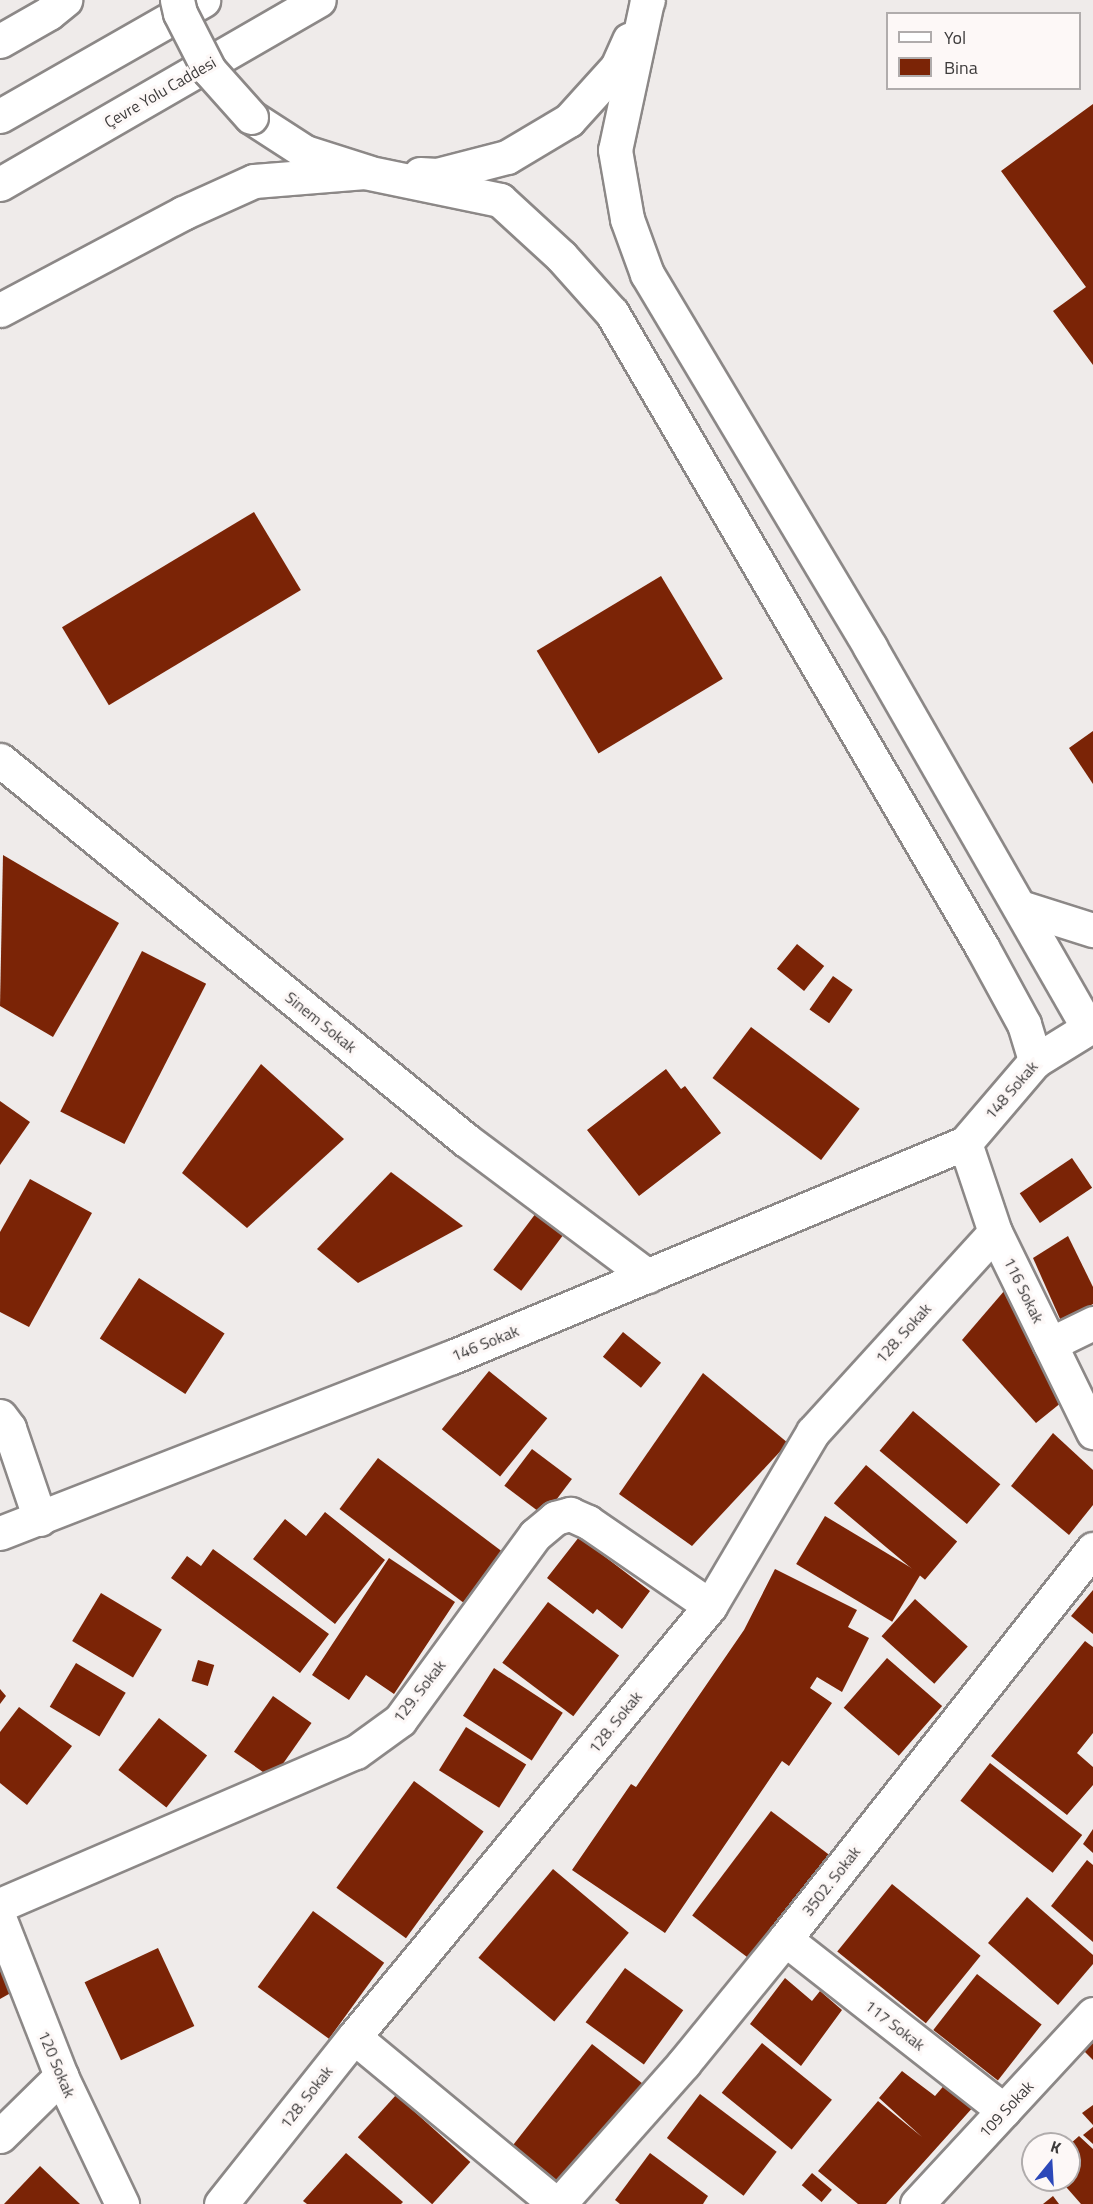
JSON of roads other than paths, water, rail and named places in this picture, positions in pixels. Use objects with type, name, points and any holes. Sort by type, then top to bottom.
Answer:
[{"type":"main road","points":[[0,41],[50,14],[65,0]]},
{"type":"main road","points":[[177,0],[180,14],[209,69],[251,117],[305,152],[365,172],[500,200],[561,256],[612,314],[981,947],[1024,1024],[1035,1061]]},
{"type":"main road","points":[[0,116],[203,0]]},
{"type":"main road","name":"Çevre Yolu Caddesi","points":[[0,184],[319,0]]},
{"type":"main road","points":[[0,310],[183,213],[254,181],[365,172],[437,175],[507,157],[569,120],[609,76],[647,0]]},
{"type":"main road","points":[[647,0],[615,150],[627,219],[647,273],[1090,1027]]},
{"type":"main road","name":"Sinem Sokak","points":[[0,760],[466,1140],[648,1276]]},
{"type":"main road","points":[[1020,907],[1093,930]]},
{"type":"main road","name":"148 Sokak","points":[[965,1143],[1035,1061],[1090,1027]]},
{"type":"main road","name":"146 Sokak","points":[[0,1533],[40,1520],[648,1276],[965,1143]]},
{"type":"main road","name":"116 Sokak","points":[[965,1143],[995,1232],[1093,1432]]},
{"type":"main road","name":"128. Sokak","points":[[221,2204],[354,2037],[710,1606],[813,1432],[995,1232]]},
{"type":"main road","points":[[1050,1344],[1093,1323]]},
{"type":"main road","points":[[0,1416],[9,1428],[40,1520]]},
{"type":"main road","name":"129. Sokak","points":[[0,1905],[356,1752],[400,1720],[535,1535],[555,1518],[570,1514],[588,1522],[710,1606]]},
{"type":"main road","name":"3502. Sokak","points":[[558,2204],[684,2063],[785,1939],[1093,1549]]},
{"type":"main road","name":"120 Sokak","points":[[0,1920],[61,2076],[122,2204]]},
{"type":"main road","name":"117 Sokak","points":[[785,1939],[1004,2111]]},
{"type":"main road","name":"109 Sokak","points":[[917,2204],[1093,2014]]},
{"type":"main road","points":[[354,2037],[558,2204]]},
{"type":"main road","points":[[5,2122],[61,2076]]}]
